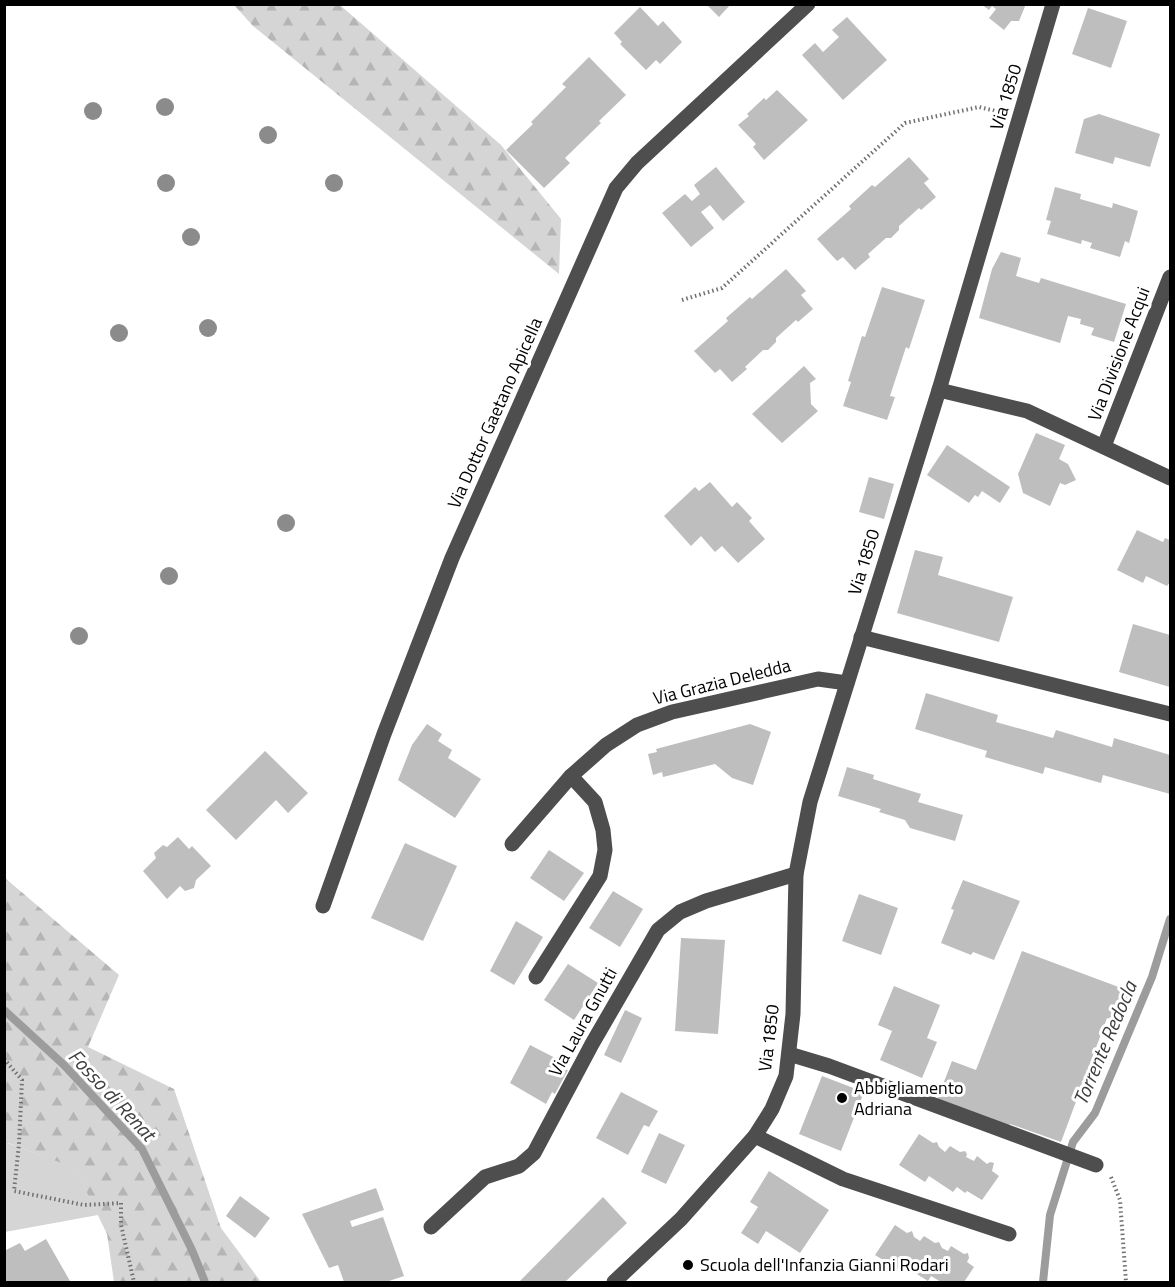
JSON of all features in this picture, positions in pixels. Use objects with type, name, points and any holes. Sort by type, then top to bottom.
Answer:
[{"type":"street","name":"Via Dottor Gaetano Apicella","points":[[323,906],[384,734],[452,558],[616,188],[637,163],[808,4]]},
{"type":"street","name":"Via 1850","points":[[614,1282],[681,1219],[755,1136],[772,1109],[786,1076],[793,1014],[796,874],[810,802],[939,390],[1053,4]]},
{"type":"street","name":"Via Divisione Acqui","points":[[1104,446],[1170,277]]},
{"type":"street","name":"Via Divisione Acqui","points":[[939,390],[1028,411],[1170,478]]},
{"type":"street","points":[[861,637],[1170,714]]},
{"type":"street","name":"Via Grazia Deledda","points":[[512,844],[571,776],[606,745],[637,725],[672,712],[818,679],[847,683]]},
{"type":"street","points":[[536,977],[600,876],[605,850],[603,830],[595,802],[571,776]]},
{"type":"street","name":"Via Laura Gnutti","points":[[431,1227],[485,1177],[519,1166],[534,1153],[592,1044],[658,930],[680,912],[706,901],[796,874]]},
{"type":"street","points":[[789,1054],[829,1065],[1096,1165]]},
{"type":"street","points":[[755,1136],[843,1179],[1009,1234]]},
{"type":"path","points":[[682,300],[722,288],[905,123],[980,107],[1020,117]]},
{"type":"path","points":[[4,1059],[22,1080],[14,1191],[84,1205],[121,1203],[121,1225],[134,1282]]},
{"type":"path","points":[[1096,1165],[1110,1174],[1120,1200],[1126,1282]]},
{"type":"green space","points":[[234,5],[340,5],[501,145],[561,219],[559,274],[253,26]]},
{"type":"green space","points":[[5,878],[119,975],[88,1047],[174,1089],[221,1228],[261,1282],[114,1282],[107,1234],[75,1168],[5,1142]]},
{"type":"green space","points":[[4,1142],[75,1167],[98,1215],[5,1232]]},
{"type":"building","points":[[706,4],[731,4],[719,17]]},
{"type":"building","points":[[981,4],[1026,4],[1019,21],[1011,21],[1004,30],[989,18],[996,9],[992,6],[989,10]]},
{"type":"building","points":[[640,7],[658,26],[663,21],[682,42],[660,64],[656,60],[646,70],[620,44],[622,42],[614,33]]},
{"type":"building","points":[[1088,8],[1127,21],[1111,68],[1072,54]]},
{"type":"building","points":[[847,17],[887,60],[843,100],[802,55],[815,43],[823,52],[839,37],[832,30]]},
{"type":"building","points":[[589,57],[626,95],[565,158],[570,163],[544,188],[506,150],[533,124],[531,122],[566,87],[562,84]]},
{"type":"building","points":[[777,90],[808,120],[764,160],[753,147],[756,144],[738,125],[764,98],[766,100]]},
{"type":"building","points":[[1099,114],[1160,134],[1150,167],[1115,157],[1113,164],[1075,153],[1084,119]]},
{"type":"building","points":[[909,157],[929,179],[924,183],[936,197],[921,210],[919,208],[899,226],[899,230],[891,238],[886,238],[868,254],[870,257],[855,270],[843,257],[837,261],[817,239],[851,209],[849,206],[872,185],[875,187]]},
{"type":"building","points":[[716,167],[745,202],[723,221],[710,205],[701,212],[714,228],[691,247],[662,213],[685,194],[692,201],[700,194],[694,185]]},
{"type":"building","points":[[1055,187],[1081,194],[1080,199],[1112,208],[1113,203],[1138,211],[1129,243],[1125,241],[1120,257],[1090,248],[1092,243],[1082,240],[1081,244],[1047,234],[1051,221],[1046,220]]},
{"type":"building","points":[[1001,252],[1021,258],[1016,276],[1039,283],[1041,278],[1126,304],[1114,342],[1091,335],[1094,328],[1080,324],[1081,319],[1068,316],[1060,343],[979,318],[992,269]]},
{"type":"building","points":[[786,269],[806,291],[801,295],[813,309],[798,322],[796,320],[776,338],[776,342],[768,350],[763,350],[732,382],[720,369],[715,373],[694,351],[728,321],[726,318]]},
{"type":"building","points":[[882,287],[925,300],[890,396],[895,397],[887,420],[843,406],[862,336],[865,337]]},
{"type":"building","points":[[804,366],[816,379],[810,383],[811,404],[818,411],[782,443],[752,414]]},
{"type":"building","points":[[1036,433],[1065,445],[1059,459],[1068,464],[1076,480],[1065,485],[1060,483],[1050,506],[1023,493],[1018,474]]},
{"type":"building","points":[[947,445],[1010,487],[1000,503],[982,491],[978,497],[975,495],[969,503],[927,475]]},
{"type":"building","points":[[869,477],[894,484],[884,519],[859,512]]},
{"type":"building","points":[[710,482],[732,507],[737,502],[752,518],[749,521],[765,539],[738,563],[722,546],[715,552],[701,536],[691,546],[664,516],[695,487],[699,491]]},
{"type":"building","points":[[1137,530],[1163,542],[1165,538],[1170,540],[1170,582],[1167,586],[1146,576],[1143,583],[1117,570]]},
{"type":"building","points":[[915,550],[943,557],[938,575],[1013,597],[999,642],[897,613]]},
{"type":"building","points":[[1133,624],[1170,635],[1170,687],[1119,672]]},
{"type":"building","points":[[926,693],[998,715],[996,722],[1053,738],[1056,730],[1112,747],[1114,738],[1170,755],[1170,794],[1103,775],[1101,783],[1045,767],[1043,774],[985,757],[987,751],[915,729]]},
{"type":"building","points":[[427,724],[442,734],[438,741],[452,750],[448,758],[481,779],[455,818],[398,780],[412,745]]},
{"type":"building","points":[[750,724],[771,732],[753,785],[732,778],[715,764],[663,777],[662,772],[653,775],[648,754],[657,752],[656,749]]},
{"type":"building","points":[[265,751],[308,793],[288,813],[276,800],[236,840],[206,810]]},
{"type":"building","points":[[847,767],[874,775],[873,779],[921,794],[918,802],[963,815],[955,841],[910,828],[905,820],[879,812],[881,809],[838,796]]},
{"type":"building","points":[[178,837],[189,849],[192,846],[211,866],[196,880],[194,888],[185,891],[180,886],[167,899],[143,871],[156,858],[154,853],[163,845],[167,847]]},
{"type":"building","points":[[405,843],[457,866],[423,941],[371,918]]},
{"type":"building","points":[[549,850],[584,873],[564,901],[530,878]]},
{"type":"building","points":[[963,880],[1020,901],[994,960],[973,952],[971,955],[941,943]]},
{"type":"building","points":[[613,891],[643,909],[620,947],[589,928]]},
{"type":"building","points":[[859,894],[898,908],[881,955],[842,941]]},
{"type":"building","points":[[516,921],[543,937],[514,985],[490,971]]},
{"type":"building","points":[[681,938],[725,940],[718,1034],[675,1031]]},
{"type":"building","points":[[1022,951],[1132,992],[1120,1022],[1107,1018],[1061,1142],[1010,1124],[1008,1127],[937,1100],[952,1061],[976,1070]]},
{"type":"building","points":[[568,964],[598,983],[574,1020],[544,1000]]},
{"type":"building","points":[[894,986],[940,1005],[927,1038],[937,1042],[922,1078],[880,1060],[892,1031],[878,1025]]},
{"type":"building","points":[[625,1010],[642,1018],[621,1063],[604,1055]]},
{"type":"building","points":[[530,1045],[567,1064],[564,1069],[568,1070],[555,1094],[552,1092],[546,1104],[510,1083]]},
{"type":"building","points":[[822,1076],[864,1092],[841,1151],[799,1134]]},
{"type":"building","points":[[621,1092],[658,1111],[649,1127],[644,1125],[628,1155],[596,1138]]},
{"type":"building","points":[[659,1133],[685,1145],[666,1184],[641,1172]]},
{"type":"building","points":[[919,1134],[933,1143],[937,1142],[945,1152],[950,1146],[960,1152],[965,1151],[966,1157],[974,1161],[977,1156],[987,1164],[994,1163],[992,1171],[999,1176],[982,1200],[957,1187],[953,1192],[929,1176],[925,1182],[899,1165]]},
{"type":"building","points":[[769,1171],[829,1210],[800,1253],[766,1231],[758,1244],[741,1233],[758,1207],[750,1202]]},
{"type":"building","points":[[376,1188],[384,1210],[350,1221],[352,1227],[383,1217],[404,1276],[386,1282],[344,1282],[338,1265],[329,1268],[302,1214]]},
{"type":"building","points":[[240,1196],[270,1218],[255,1238],[226,1216]]},
{"type":"building","points":[[603,1197],[627,1223],[565,1282],[519,1282]]},
{"type":"building","points":[[895,1225],[907,1233],[912,1231],[914,1237],[920,1241],[924,1236],[935,1243],[939,1242],[942,1248],[948,1251],[951,1246],[964,1254],[968,1253],[967,1262],[974,1267],[964,1282],[941,1282],[931,1276],[928,1281],[904,1266],[901,1271],[875,1255]]},
{"type":"building","points":[[46,1239],[70,1281],[4,1282],[4,1251],[20,1243],[25,1251]]},
{"type":"waterway","name":"Torrente Redocla","points":[[1043,1282],[1050,1215],[1073,1142],[1095,1113],[1152,977],[1170,919]]},
{"type":"waterway","name":"Fosso di Renat","points":[[4,1010],[64,1065],[142,1149],[192,1250],[205,1282]]},
{"type":"place","name":"Abbigliamento Adriana","points":[[842,1098]]},
{"type":"place","name":"Scuola dell'Infanzia Gianni Rodari","points":[[688,1265]]}]
